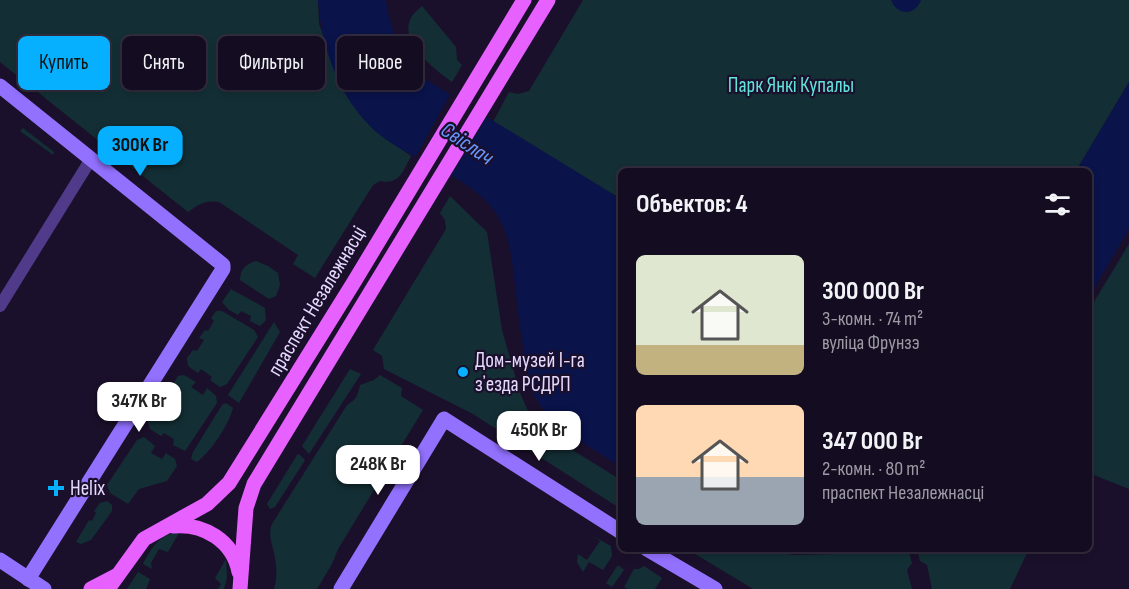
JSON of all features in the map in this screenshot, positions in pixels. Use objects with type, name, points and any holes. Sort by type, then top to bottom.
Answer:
[{"type":"main road","name":"праспект Незалежнасці","points":[[112,582],[144,539],[207,504],[230,483],[524,0]]},
{"type":"main road","name":"праспект Незалежнасці","points":[[240,584],[246,508],[254,484],[548,0]]},
{"type":"main road","points":[[164,528],[184,525],[211,532],[231,552],[239,568],[240,584]]},
{"type":"main road","points":[[91,589],[112,582]]},
{"type":"street","points":[[0,86],[216,258],[223,269],[28,579]]},
{"type":"street","points":[[0,306],[91,159]]},
{"type":"street","points":[[340,589],[444,419],[618,530]]},
{"type":"street","points":[[652,552],[715,589]]},
{"type":"street","points":[[0,560],[44,589]]},
{"type":"green space","points":[[0,0],[318,0],[319,24],[324,36],[218,36],[218,90],[325,90],[325,40],[337,72],[337,90],[344,90],[373,129],[411,156],[400,176],[392,181],[380,181],[373,185],[315,278],[293,264],[298,255],[219,202],[202,203],[188,212],[35,90],[110,90],[110,36],[18,36],[18,76],[0,62]]},
{"type":"green space","name":"Парк Янкі Купалы","points":[[583,0],[1129,0],[1129,82],[1078,168],[618,168],[618,197],[493,122],[509,92],[518,94],[529,91]]},
{"type":"green space","points":[[422,6],[456,47],[457,60],[462,65],[452,82],[423,57],[423,36],[410,36],[408,29],[414,14]]},
{"type":"green space","points":[[23,128],[54,152],[53,155],[20,131]]},
{"type":"green space","points":[[450,196],[487,232],[502,330],[520,393],[527,409],[561,443],[618,478],[618,507],[473,414],[384,369],[382,356],[373,350],[446,229],[445,220],[440,213]]},
{"type":"green space","points":[[1129,244],[1129,489],[1092,474],[1092,305]]},
{"type":"green space","points":[[256,261],[278,273],[280,285],[276,296],[269,299],[240,280],[244,268]]},
{"type":"green space","points":[[231,289],[265,308],[266,320],[260,326],[250,321],[251,316],[241,311],[238,315],[222,302]]},
{"type":"green space","points":[[216,311],[222,311],[254,330],[258,337],[227,384],[220,387],[201,369],[198,373],[188,366],[187,358],[193,350],[197,351],[204,340],[199,338],[205,330],[208,331],[214,321],[211,318]]},
{"type":"green space","points":[[274,322],[280,332],[239,403],[228,395]]},
{"type":"green space","points":[[350,369],[361,374],[309,454],[302,446]]},
{"type":"green space","points":[[184,375],[196,382],[191,387],[203,395],[207,388],[216,396],[217,403],[185,451],[173,445],[174,439],[164,433],[161,436],[150,429],[148,423],[178,376]]},
{"type":"green space","points":[[380,375],[402,388],[401,396],[423,410],[338,549],[317,589],[274,589],[276,570],[270,537],[272,524],[347,405],[356,397],[360,385]]},
{"type":"green space","points":[[226,403],[233,408],[219,437],[197,462],[191,459],[222,405]]},
{"type":"green space","points":[[144,437],[155,446],[151,453],[162,459],[166,453],[175,459],[177,466],[167,481],[139,489],[128,504],[110,493],[107,485],[137,440]]},
{"type":"green space","points":[[299,454],[305,460],[275,507],[270,509],[267,504]]},
{"type":"green space","points":[[107,501],[112,505],[112,511],[91,540],[81,544],[76,542],[89,520],[92,521],[96,513],[94,511],[100,503]]},
{"type":"green space","points":[[180,531],[168,552],[159,549],[151,563],[152,569],[143,564],[161,539]]},
{"type":"green space","points":[[591,535],[611,546],[612,556],[603,570],[589,562],[583,572],[577,562],[578,554],[587,560],[600,541]]},
{"type":"green space","points":[[692,552],[774,552],[794,555],[909,552],[912,563],[907,570],[912,589],[753,589]]},
{"type":"green space","points":[[918,552],[1028,552],[1010,589],[932,589],[927,565],[920,561]]},
{"type":"green space","points":[[226,559],[227,578],[224,589],[218,589],[221,584],[215,578]]},
{"type":"green space","points":[[618,565],[624,570],[612,587],[606,583]]},
{"type":"green space","points":[[644,566],[662,578],[655,589],[624,587],[634,569]]},
{"type":"green space","points":[[138,572],[150,579],[146,589],[127,589]]},
{"type":"water","points":[[318,0],[386,0],[396,36],[337,36],[337,76],[327,52]]},
{"type":"water","points":[[891,0],[921,0],[915,9],[906,12],[897,9]]},
{"type":"water","name":"Свіслач","points":[[423,78],[618,197],[618,465],[561,429],[542,408],[530,389],[512,258],[506,235],[497,215],[471,188],[387,140],[371,127],[344,90],[423,90]]},
{"type":"water","points":[[1129,82],[1129,229],[1092,292],[1092,168],[1078,168]]},
{"type":"pier","points":[[451,93],[488,115],[450,178],[414,160]]},
{"type":"place","name":"Дом-музей I-га зʼезда РСДРП","points":[[463,372]]},
{"type":"place","name":"Helix","points":[[56,488]]}]
